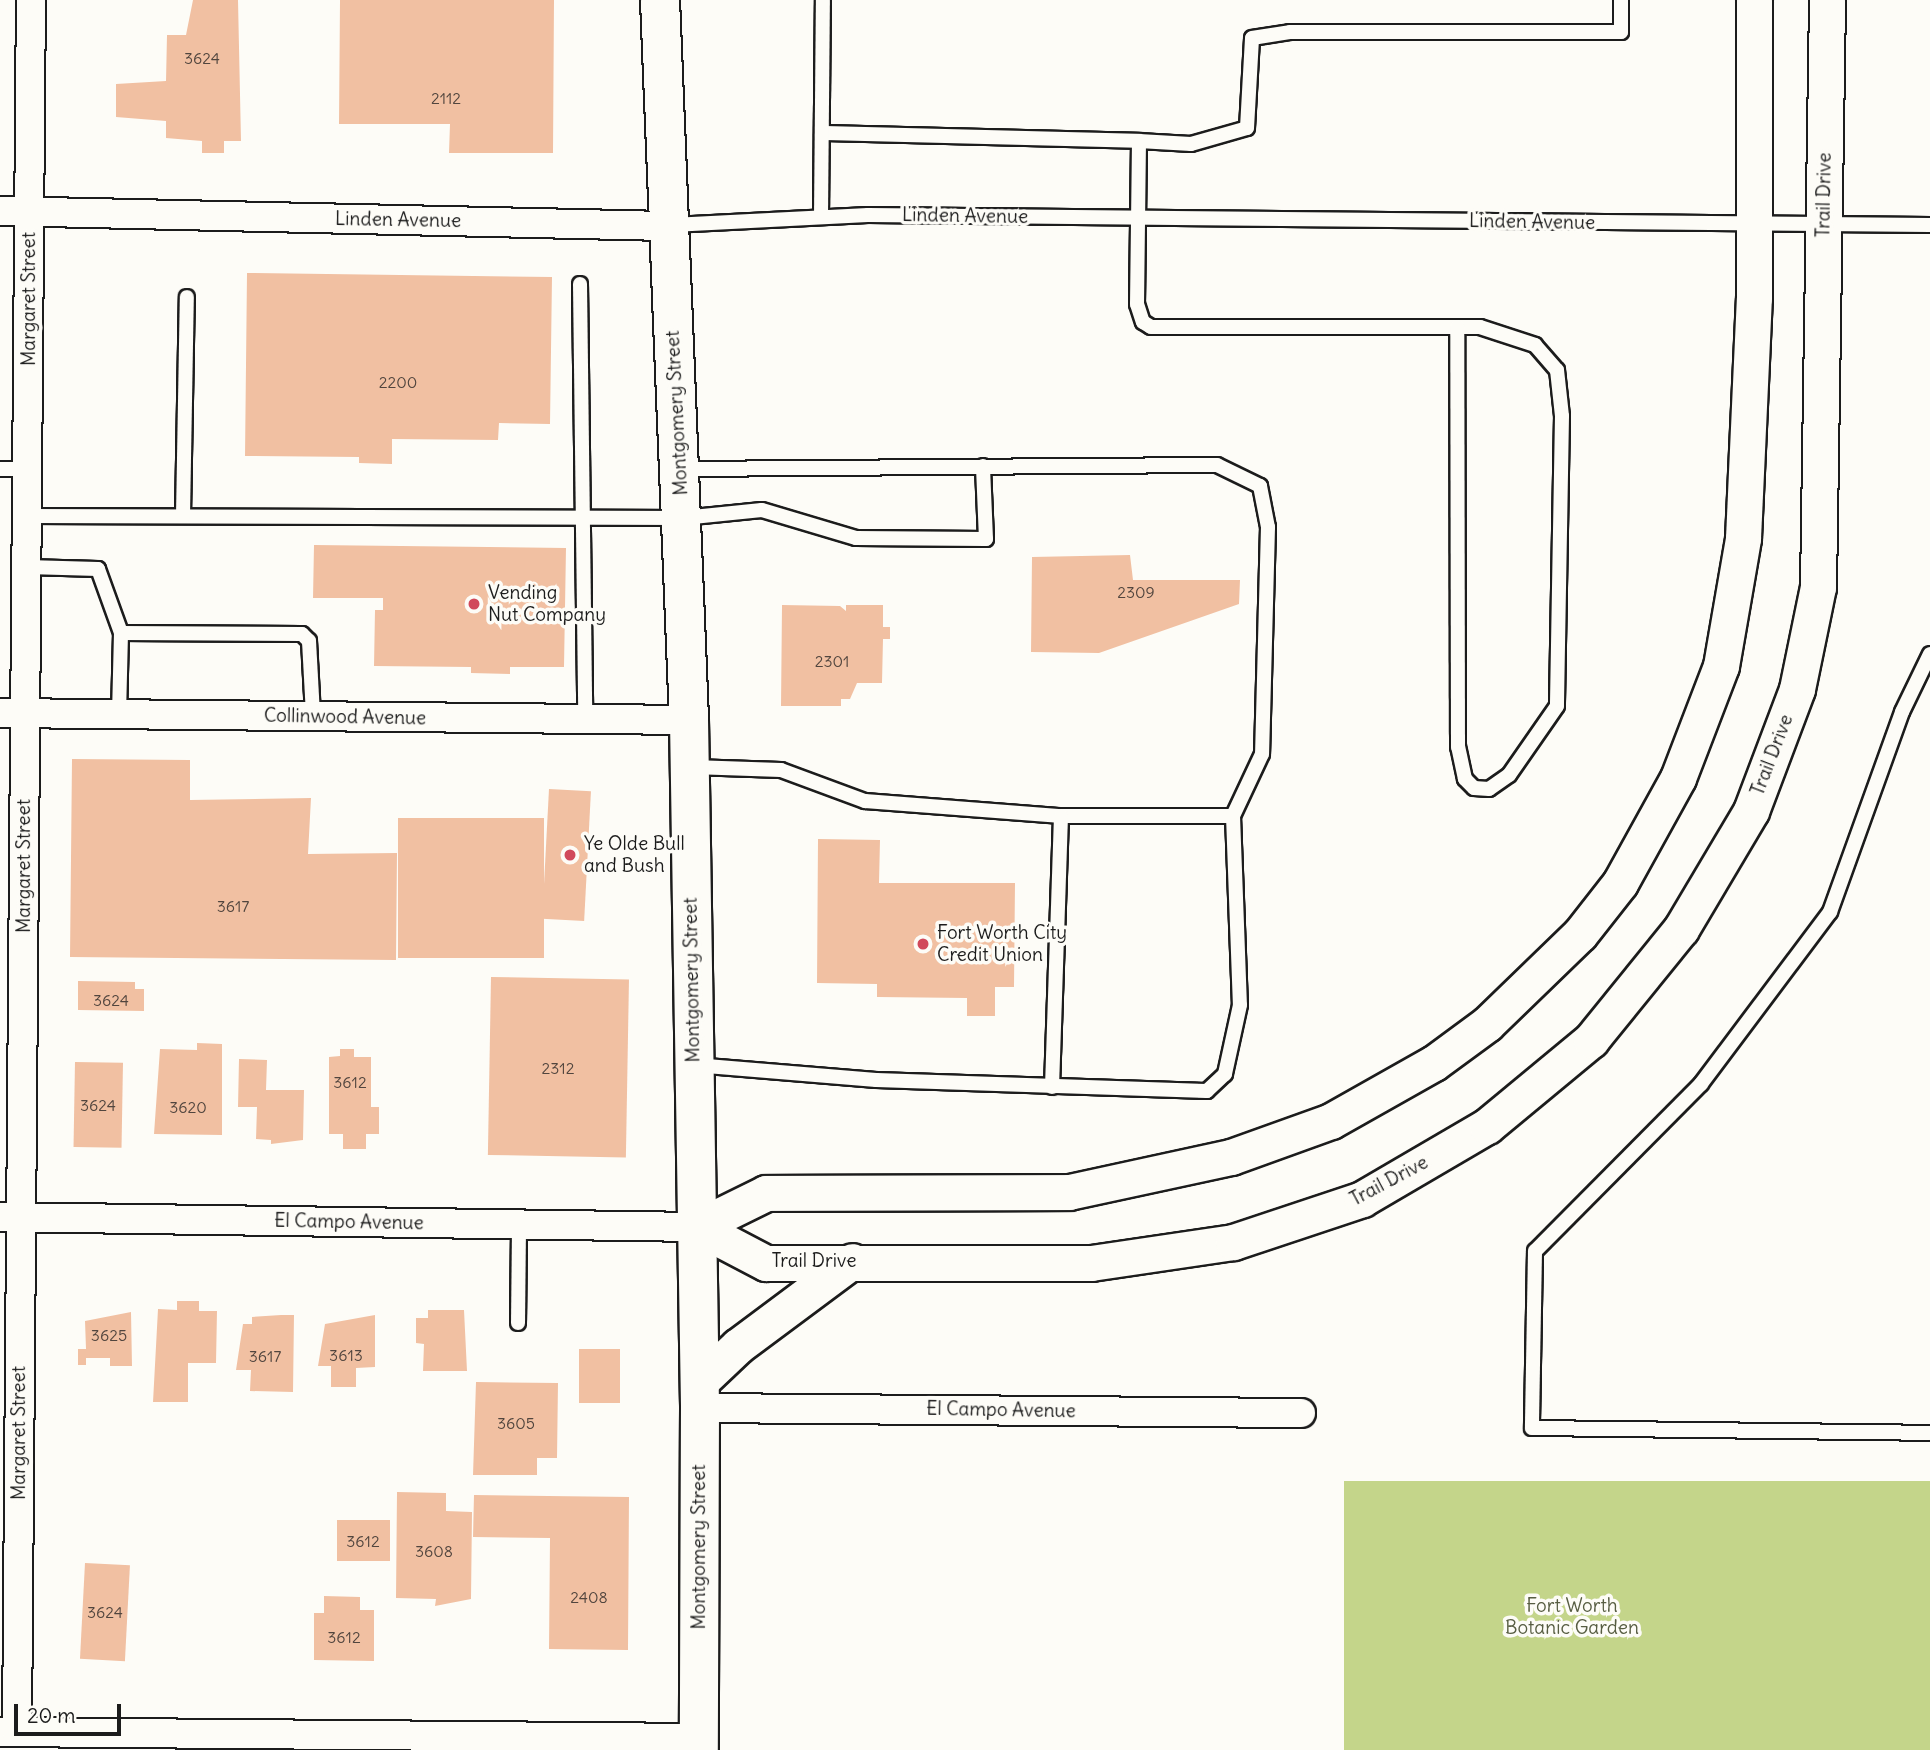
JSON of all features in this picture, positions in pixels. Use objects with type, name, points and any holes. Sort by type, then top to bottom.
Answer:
[{"type":"main road","name":"Montgomery Street","points":[[660,0],[665,226],[681,469],[689,720],[700,1395],[698,1744]]},
{"type":"street","name":"Margaret Street","points":[[8,1732],[13,713],[27,566],[27,516],[14,469],[30,211],[31,0]]},
{"type":"street","points":[[698,1227],[766,1193],[1069,1192],[1231,1157],[1331,1121],[1434,1063],[1539,976],[1620,883],[1678,778],[1721,666],[1743,538],[1754,223],[1754,0]]},
{"type":"street","name":"Trail Drive","points":[[698,1227],[766,1263],[1091,1263],[1233,1242],[1362,1199],[1488,1126],[1591,1040],[1681,929],[1737,835],[1797,689],[1818,587],[1827,0]]},
{"type":"street","name":"Linden Avenue","points":[[0,211],[665,226]]},
{"type":"street","name":"Collinwood Avenue","points":[[13,713],[689,720]]},
{"type":"street","name":"El Campo Avenue","points":[[11,1217],[698,1227]]},
{"type":"street","points":[[700,1395],[738,1346],[852,1261]]},
{"type":"street","name":"El Campo Avenue","points":[[700,1395],[1301,1413]]},
{"type":"street","points":[[8,1732],[123,1742],[698,1744]]},
{"type":"lane","points":[[821,218],[823,0]]},
{"type":"lane","points":[[822,133],[1191,144],[1247,128],[1252,38],[1290,32],[1621,32],[1621,0]]},
{"type":"lane","points":[[1139,141],[1137,304],[1143,322],[1151,327],[1457,327],[1480,327],[1535,345],[1557,370],[1562,416],[1557,706],[1509,775],[1489,789],[1474,788],[1465,779],[1458,747],[1457,327]]},
{"type":"lane","name":"Linden Avenue","points":[[665,226],[821,218],[1930,225]]},
{"type":"lane","points":[[580,284],[585,517],[585,719]]},
{"type":"lane","points":[[183,516],[187,297]]},
{"type":"lane","points":[[681,469],[1217,465],[1260,486],[1268,527],[1262,754],[1233,816],[1240,1005],[1225,1074],[1207,1091],[876,1080],[694,1065]]},
{"type":"lane","points":[[27,516],[682,518],[762,510],[856,538],[986,539],[983,466]]},
{"type":"lane","points":[[27,566],[98,569],[121,633],[119,715]]},
{"type":"lane","points":[[121,633],[302,634],[309,641],[313,716]]},
{"type":"lane","points":[[1930,654],[1902,712],[1830,912],[1701,1084],[1535,1251],[1532,1428],[1930,1433]]},
{"type":"lane","points":[[690,767],[781,770],[865,801],[1061,816],[1233,816]]},
{"type":"lane","points":[[1052,1087],[1061,816]]},
{"type":"lane","points":[[518,1323],[519,1225]]},
{"type":"green space","name":"Fort Worth Botanic Garden","points":[[1344,1481],[1930,1481],[1930,1750],[1344,1750]]},
{"type":"building","points":[[193,0],[238,0],[241,141],[224,141],[224,153],[202,153],[202,141],[166,138],[166,121],[116,117],[116,84],[166,81],[167,35],[186,35]]},
{"type":"building","points":[[340,0],[554,0],[553,153],[449,153],[450,124],[339,124]]},
{"type":"building","points":[[247,273],[552,277],[550,424],[499,423],[498,440],[392,439],[392,464],[359,463],[359,457],[245,456]]},
{"type":"building","name":"Vending Nut Company","points":[[314,545],[566,548],[564,667],[510,667],[510,674],[471,673],[471,667],[374,666],[375,610],[383,610],[383,598],[313,598]]},
{"type":"building","points":[[1130,555],[1133,580],[1240,580],[1239,604],[1099,653],[1031,652],[1032,557]]},
{"type":"building","points":[[782,605],[840,606],[846,611],[846,605],[883,605],[883,627],[890,627],[890,639],[883,639],[882,683],[857,683],[850,699],[841,699],[841,706],[781,706]]},
{"type":"building","points":[[72,759],[190,760],[190,800],[311,798],[308,854],[397,853],[396,960],[70,957]]},
{"type":"building","name":"Ye Olde Bull and Bush","points":[[549,789],[591,791],[584,921],[542,919]]},
{"type":"building","points":[[398,818],[544,818],[544,958],[398,958]]},
{"type":"building","points":[[818,839],[880,840],[879,883],[1015,883],[1014,987],[995,987],[995,1016],[967,1016],[967,998],[877,997],[877,984],[817,983]]},
{"type":"building","points":[[491,977],[629,979],[626,1157],[488,1155]]},
{"type":"building","points":[[78,981],[135,982],[135,989],[144,989],[144,1011],[78,1010]]},
{"type":"building","points":[[197,1043],[222,1044],[222,1135],[154,1134],[160,1049],[197,1050]]},
{"type":"building","points":[[340,1049],[354,1049],[354,1057],[371,1057],[371,1107],[379,1107],[379,1134],[366,1134],[366,1149],[343,1149],[343,1134],[329,1134],[329,1057],[340,1056]]},
{"type":"building","points":[[239,1059],[267,1060],[266,1090],[304,1090],[303,1140],[271,1144],[271,1140],[256,1139],[257,1107],[238,1107]]},
{"type":"building","points":[[75,1062],[123,1063],[122,1148],[74,1147]]},
{"type":"building","points":[[177,1301],[199,1301],[199,1311],[217,1311],[216,1363],[188,1363],[188,1402],[153,1402],[158,1309],[177,1310]]},
{"type":"building","points":[[428,1310],[464,1310],[467,1371],[423,1371],[424,1344],[416,1343],[416,1318],[428,1318]]},
{"type":"building","points":[[131,1312],[132,1366],[110,1366],[110,1358],[86,1358],[86,1365],[78,1365],[78,1349],[86,1349],[85,1321]]},
{"type":"building","points":[[294,1315],[293,1392],[250,1391],[251,1370],[236,1370],[243,1324],[252,1324],[252,1317]]},
{"type":"building","points":[[375,1315],[375,1367],[356,1368],[356,1387],[331,1387],[331,1366],[318,1366],[325,1324]]},
{"type":"building","points":[[579,1349],[620,1349],[620,1403],[579,1403]]},
{"type":"building","points":[[476,1382],[558,1383],[557,1458],[537,1458],[537,1475],[473,1475]]},
{"type":"building","points":[[397,1492],[446,1493],[446,1511],[472,1512],[471,1599],[435,1606],[436,1599],[396,1598]]},
{"type":"building","points":[[474,1495],[629,1497],[628,1650],[549,1649],[550,1538],[473,1537]]},
{"type":"building","points":[[337,1520],[390,1520],[390,1561],[337,1561]]},
{"type":"building","points":[[85,1563],[130,1565],[125,1661],[80,1659]]},
{"type":"building","points":[[324,1596],[360,1597],[360,1610],[374,1610],[374,1661],[314,1660],[314,1613],[324,1613]]},
{"type":"place","name":"Vending Nut Company","points":[[474,604]]},
{"type":"place","name":"Ye Olde Bull and Bush","points":[[570,855]]},
{"type":"place","name":"Fort Worth City Credit Union","points":[[923,944]]}]
